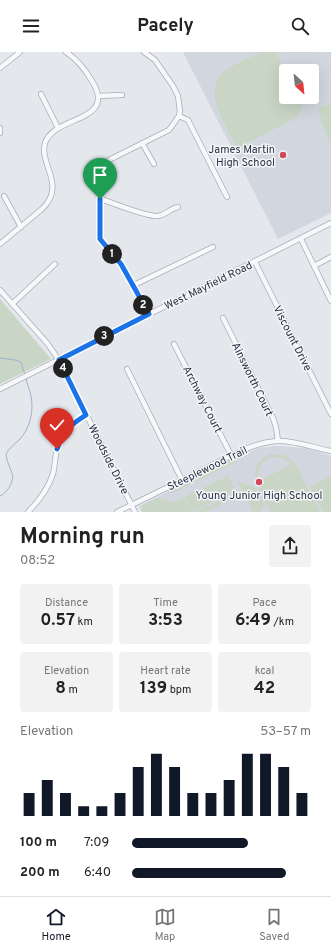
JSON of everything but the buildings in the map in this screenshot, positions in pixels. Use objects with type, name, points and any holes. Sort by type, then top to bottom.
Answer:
[{"type":"street","points":[[0,68],[20,52]]},
{"type":"street","points":[[0,244],[47,204],[51,196],[52,179],[44,148],[47,137],[58,128],[92,111],[98,102],[98,96],[94,84],[82,64],[66,52]]},
{"type":"street","points":[[146,53],[156,60],[173,86],[178,96],[180,111],[179,116],[168,130],[107,160],[100,199],[100,239],[121,264],[149,314]]},
{"type":"street","points":[[41,94],[58,128]]},
{"type":"street","points":[[98,96],[122,95]]},
{"type":"street","points":[[179,116],[188,120],[227,197]]},
{"type":"street","points":[[0,128],[0,133]]},
{"type":"street","points":[[142,143],[154,164]]},
{"type":"street","points":[[4,196],[21,227]]},
{"type":"street","points":[[100,199],[149,216],[161,215],[174,207],[178,207]]},
{"type":"street","name":"West Mayfield Road","points":[[0,389],[331,223]]},
{"type":"street","points":[[301,239],[331,301]]},
{"type":"street","points":[[132,286],[213,247]]},
{"type":"street","points":[[314,266],[331,257]]},
{"type":"street","name":"Viscount Drive","points":[[255,262],[331,414]]},
{"type":"street","points":[[12,304],[55,264]]},
{"type":"street","name":"Woodside Drive","points":[[0,290],[47,343],[59,360],[136,512]]},
{"type":"street","name":"Ainsworth Court","points":[[223,318],[273,418],[278,441]]},
{"type":"street","name":"Archway Court","points":[[174,344],[231,455]]},
{"type":"street","points":[[127,369],[182,480]]},
{"type":"street","points":[[28,512],[46,491],[52,475],[61,437],[67,429],[86,415]]},
{"type":"street","name":"Steeplewood Trail","points":[[117,512],[231,455],[257,444],[278,441],[304,444],[331,451]]},
{"type":"shaded area","name":"James Martin High School","points":[[183,52],[331,52],[331,213],[278,239]]},
{"type":"shaded area","name":"Young Junior High School","points":[[275,446],[305,448],[331,456],[331,512],[142,512],[139,506],[234,459],[259,448]]},
{"type":"green space","points":[[262,52],[276,52],[282,64],[279,64],[279,104],[303,105],[296,118],[237,148],[218,109],[215,98],[215,88],[218,79],[225,71]]},
{"type":"green space","points":[[331,103],[331,146],[321,122],[318,108]]},
{"type":"green space","points":[[0,299],[51,359],[0,384]]},
{"type":"green space","points":[[271,454],[284,455],[294,462],[320,512],[271,512],[256,480],[255,473],[257,465],[262,459]],"holes":[[[272,457],[283,458],[292,464],[259,481],[258,473],[262,463]]]},
{"type":"green space","points":[[235,457],[235,462],[172,493],[168,492],[170,489]]},
{"type":"green space","points":[[228,476],[234,488],[232,492],[192,512],[185,497]]},
{"type":"green space","points":[[331,476],[331,512],[323,512],[310,486]]},
{"type":"green space","points":[[238,482],[255,487],[265,506],[260,509],[262,512],[253,512]]},
{"type":"green space","points":[[235,490],[240,499],[237,500],[235,497],[206,512],[196,512],[232,494]]},
{"type":"green space","points":[[157,498],[173,502],[184,498],[191,512],[142,512],[141,506]]},
{"type":"waterway","points":[[0,358],[21,362],[25,375]]},
{"type":"waterway","points":[[0,496],[9,488],[13,476],[6,454],[10,448],[23,436],[30,420],[32,402],[26,378]]},
{"type":"place","name":"James Martin High School","points":[[283,155]]},
{"type":"place","name":"Young Junior High School","points":[[259,482]]},
{"type":"route","points":[[57,449],[61,437],[67,429],[86,415],[59,360],[149,314],[121,264],[100,239],[100,199]]}]
